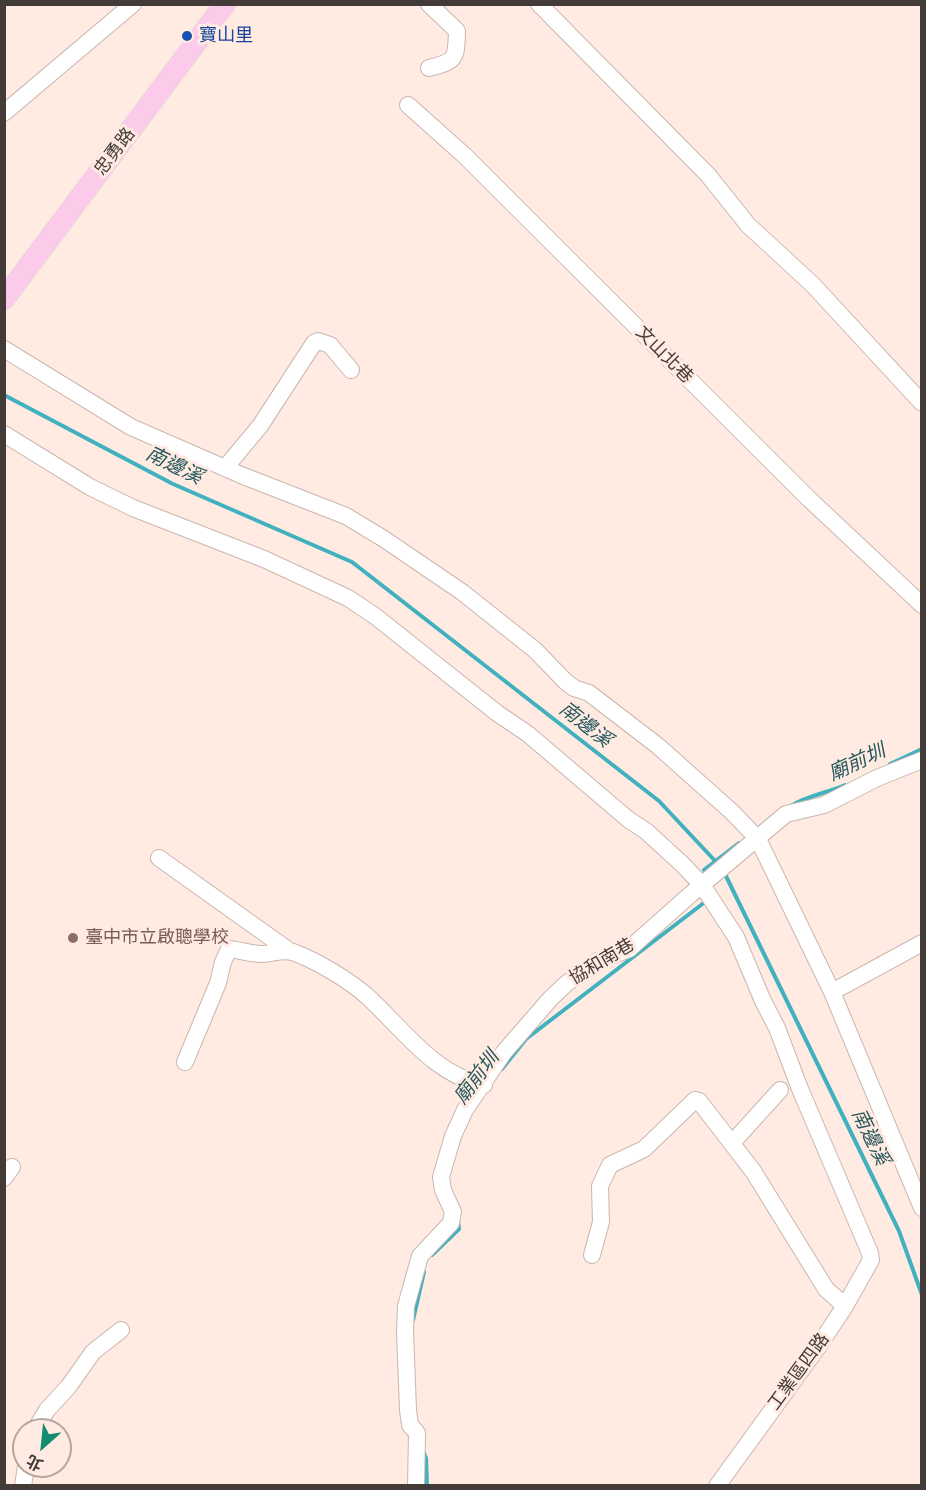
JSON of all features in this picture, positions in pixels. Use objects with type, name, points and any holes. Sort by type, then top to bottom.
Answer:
[{"type":"main road","name":"忠勇路","points":[[4,299],[225,4]]},
{"type":"street","points":[[4,113],[133,4]]},
{"type":"street","points":[[429,4],[457,31],[456,52],[449,63],[429,68]]},
{"type":"street","points":[[538,4],[708,174],[748,225],[813,285],[921,403]]},
{"type":"street","name":"文山北巷","points":[[408,105],[464,155],[783,473],[921,605]]},
{"type":"street","points":[[225,468],[260,426],[314,343],[318,341],[330,345],[351,370]]},
{"type":"street","points":[[4,349],[131,427],[225,468],[346,516],[422,565],[535,650],[566,682],[574,688],[589,693],[658,746],[732,812],[758,839],[832,992],[921,1208]]},
{"type":"street","points":[[4,434],[90,486],[134,508],[264,559],[348,598],[375,616],[497,713],[528,734],[629,820],[646,831],[702,885]]},
{"type":"street","points":[[758,839],[786,814],[824,805],[877,778],[921,760]]},
{"type":"street","name":"協和南巷","points":[[416,1485],[417,1433],[410,1425],[409,1418],[406,1306],[420,1256],[451,1223],[453,1212],[443,1190],[441,1177],[453,1136],[465,1110],[517,1037],[567,983],[597,961],[629,949],[758,839]]},
{"type":"street","points":[[159,858],[291,952],[346,979],[442,1068],[473,1082],[484,1084]]},
{"type":"street","name":"工業區四路","points":[[702,885],[736,937],[777,1028],[800,1089],[870,1253],[869,1265],[818,1347],[717,1485]]},
{"type":"street","points":[[832,992],[921,943]]},
{"type":"street","points":[[185,1062],[218,983],[229,949],[264,954],[276,951],[291,952]]},
{"type":"street","points":[[732,1143],[780,1090]]},
{"type":"street","points":[[592,1255],[600,1222],[600,1186],[610,1165],[644,1149],[695,1100],[699,1101],[753,1171],[826,1289],[845,1306]]},
{"type":"street","points":[[42,1418],[93,1352],[121,1330]]},
{"type":"waterway","name":"南邊溪","points":[[4,395],[173,484],[352,562],[659,801],[718,864]]},
{"type":"waterway","name":"廟前圳","points":[[890,764],[922,749]]},
{"type":"waterway","name":"廟前圳","points":[[791,806],[845,785]]},
{"type":"waterway","name":"廟前圳","points":[[704,870],[739,843]]},
{"type":"waterway","name":"南邊溪","points":[[724,872],[899,1231],[922,1295]]},
{"type":"waterway","name":"廟前圳","points":[[502,1069],[526,1039],[705,902]]},
{"type":"waterway","name":"廟前圳","points":[[432,1255],[459,1229],[458,1220]]},
{"type":"waterway","name":"廟前圳","points":[[413,1320],[424,1272]]},
{"type":"waterway","name":"廟前圳","points":[[423,1451],[426,1458],[427,1486]]},
{"type":"place","name":"寶山里","points":[[187,36]]},
{"type":"place","name":"臺中市立啟聰學校","points":[[73,938]]}]
